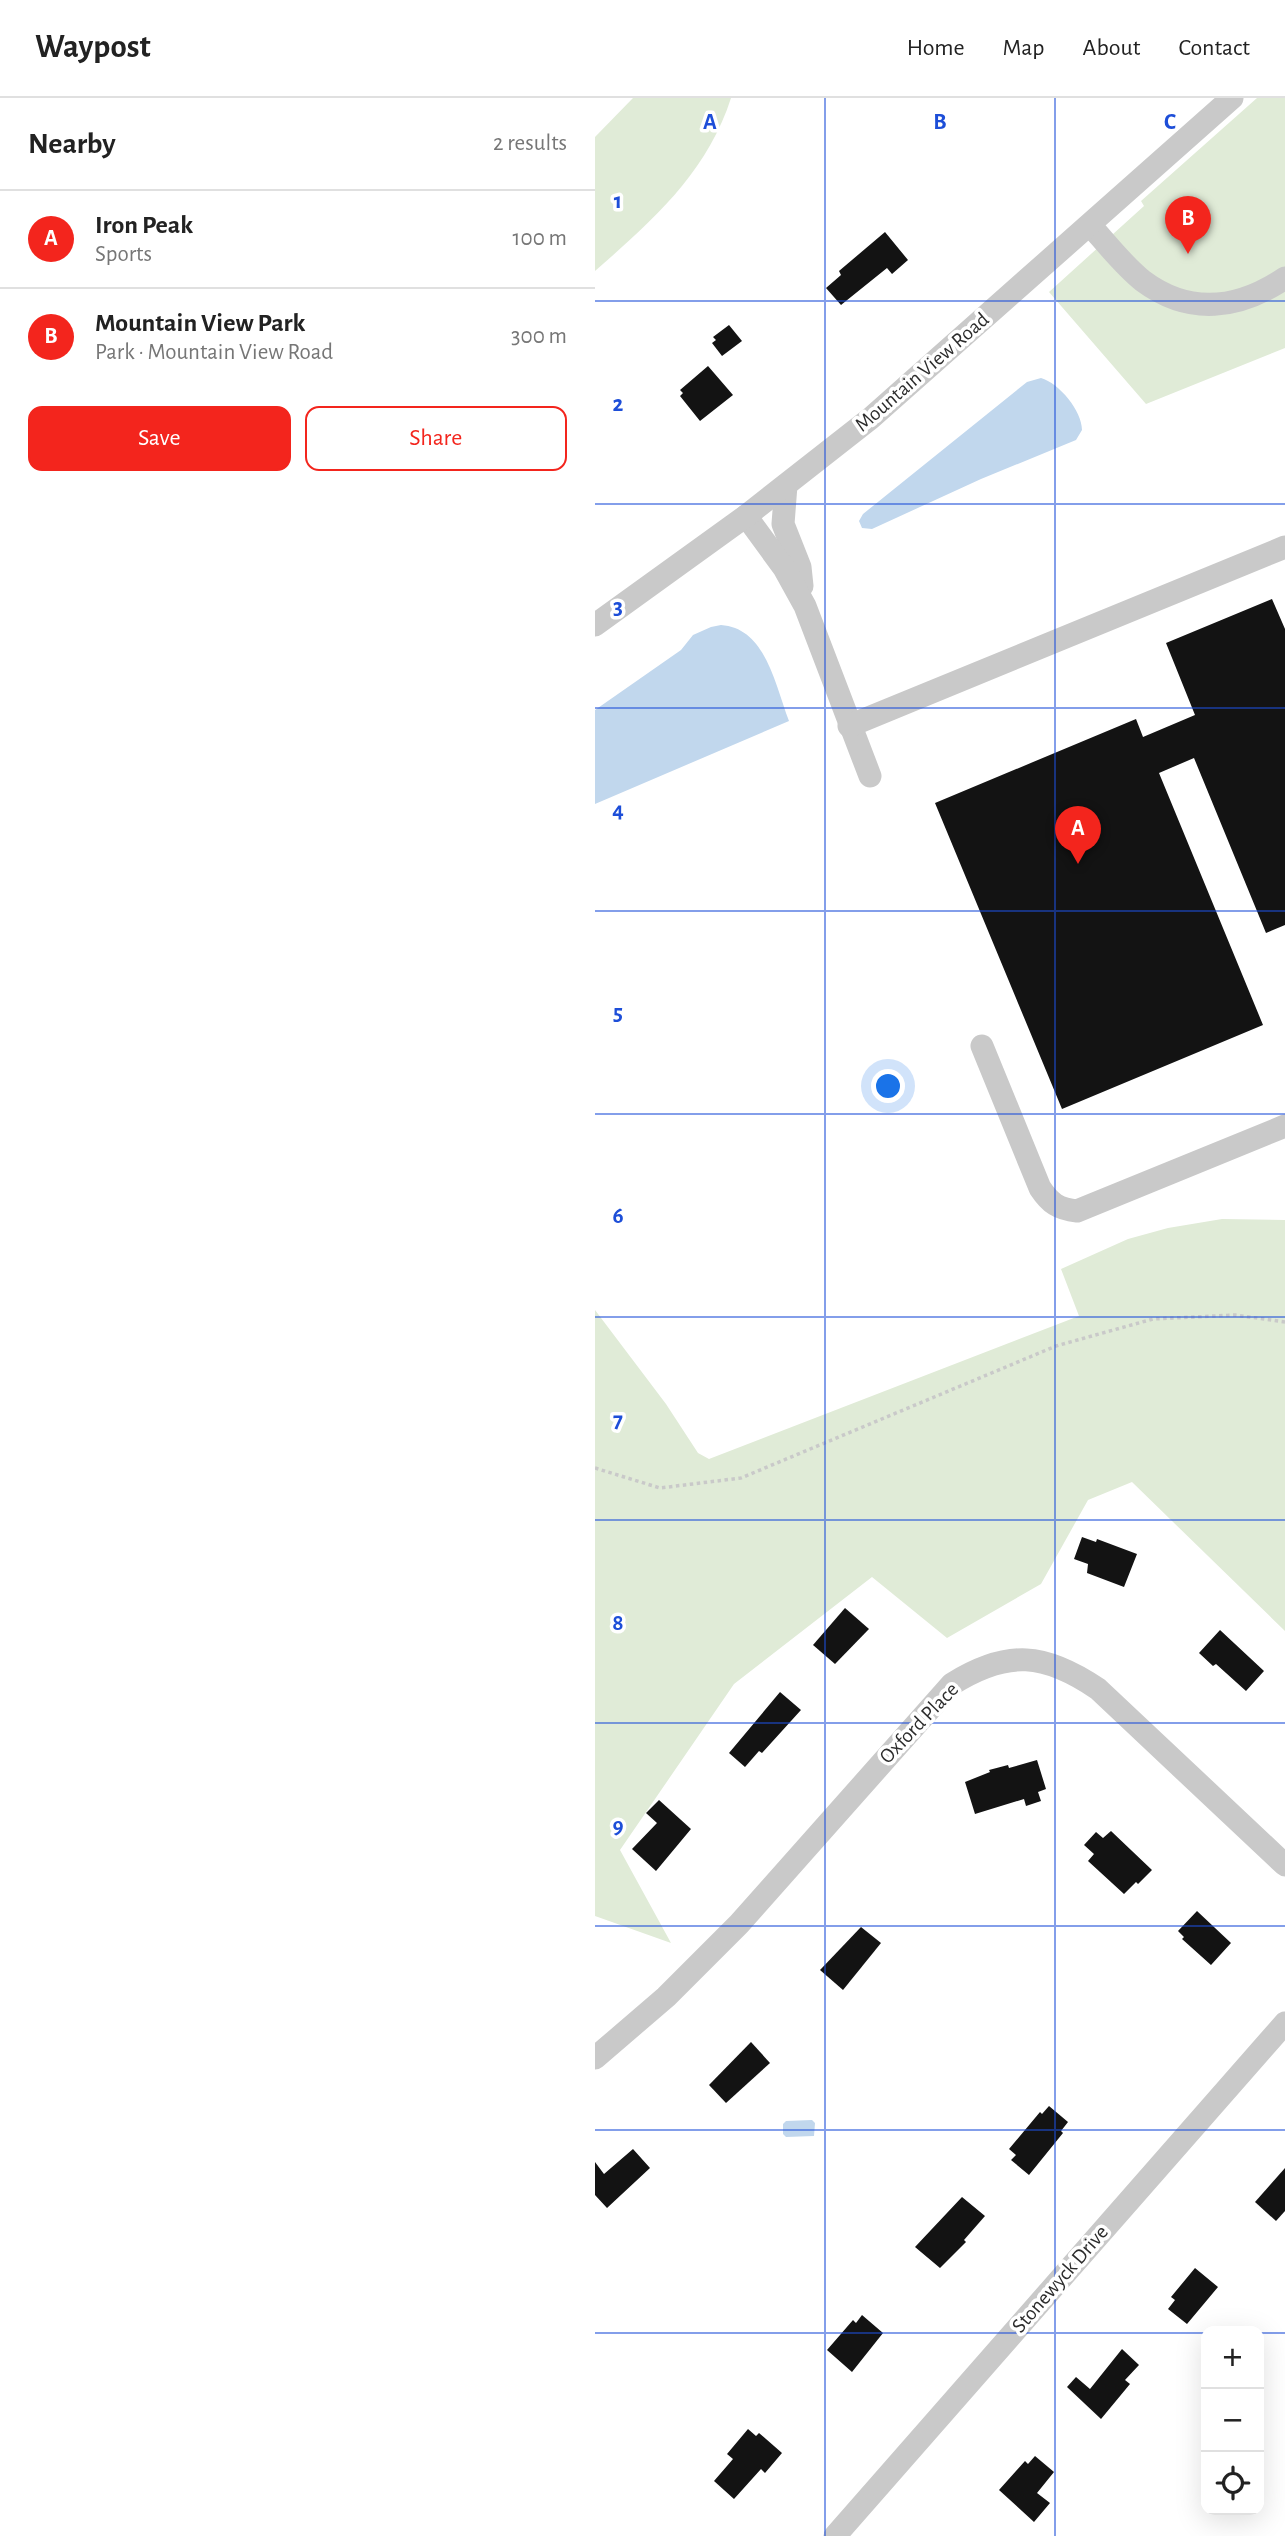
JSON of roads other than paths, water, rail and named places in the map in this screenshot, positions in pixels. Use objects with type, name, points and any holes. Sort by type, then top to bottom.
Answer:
[{"type":"street","name":"Mountain View Road","points":[[595,625],[746,516],[871,418],[1232,98]]},
{"type":"street","points":[[1090,225],[1141,279],[1184,302],[1214,305],[1229,303],[1268,289],[1285,278]]},
{"type":"street","points":[[786,485],[782,524],[800,567],[805,606]]},
{"type":"street","points":[[746,516],[784,568],[805,606],[870,776]]},
{"type":"street","points":[[849,726],[1285,547]]},
{"type":"street","points":[[982,1046],[1040,1188],[1050,1203],[1064,1210],[1077,1211],[1285,1126]]},
{"type":"street","name":"Oxford Place","points":[[595,2058],[666,1997],[739,1924],[952,1684],[975,1670],[1000,1662],[1025,1660],[1049,1663],[1073,1672],[1098,1689],[1285,1865]]},
{"type":"street","name":"Stonewyck Drive","points":[[835,2536],[1285,2022]]},
{"type":"water","points":[[1041,378],[1062,392],[1074,407],[1082,430],[1076,440],[981,479],[872,529],[862,528],[859,521],[863,514],[1027,382]]},
{"type":"water","points":[[721,625],[749,636],[759,647],[767,661],[789,721],[595,804],[595,710],[681,650],[693,635]]},
{"type":"water","points":[[812,2120],[815,2123],[814,2136],[786,2137],[783,2134],[783,2124],[786,2121]]},
{"type":"place","name":"Mountain View Park","points":[[1188,254]]},
{"type":"place","name":"Iron Peak","points":[[1078,864]]}]
